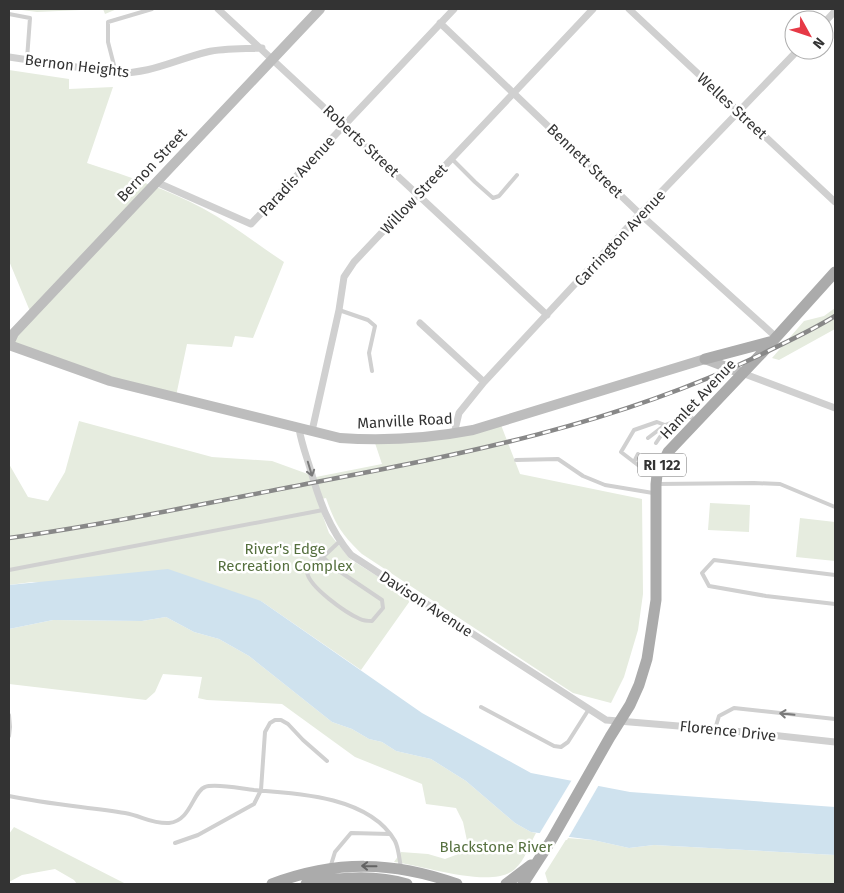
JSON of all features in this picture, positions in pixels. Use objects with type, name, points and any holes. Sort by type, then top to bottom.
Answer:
[{"type":"main road","name":"Bernon Street","points":[[9,344],[14,332],[320,9]]},
{"type":"main road","name":"Hamlet Avenue","points":[[621,720],[639,685],[647,659],[657,586],[656,485],[668,452],[835,272]]},
{"type":"main road","points":[[706,359],[774,339]]},
{"type":"main road","name":"Manville Road","points":[[9,344],[110,381],[340,438],[366,440],[454,434],[474,430],[706,359]]},
{"type":"main road","points":[[706,359],[742,373]]},
{"type":"main road","name":"RI 122","points":[[534,882],[540,858],[621,720]]},
{"type":"main road","points":[[506,884],[540,858]]},
{"type":"main road","points":[[523,884],[540,858]]},
{"type":"main road","points":[[272,884],[330,868],[363,866],[401,868],[457,884]]},
{"type":"main road","points":[[306,884],[335,878],[362,878],[403,883]]},
{"type":"street","name":"Roberts Street","points":[[218,9],[547,315]]},
{"type":"street","name":"Paradis Avenue","points":[[156,182],[252,224],[454,9]]},
{"type":"street","name":"Willow Street","points":[[312,431],[339,310],[344,277],[354,262],[593,9]]},
{"type":"street","name":"Welles Street","points":[[628,9],[835,202]]},
{"type":"street","name":"Bennett Street","points":[[440,23],[774,339]]},
{"type":"street","name":"Bernon Heights","points":[[9,57],[133,74],[208,52],[262,48]]},
{"type":"street","name":"Carrington Avenue","points":[[454,434],[459,413],[484,382],[640,214],[789,60]]},
{"type":"street","points":[[420,322],[484,382]]},
{"type":"street","points":[[742,373],[835,408]]},
{"type":"street","name":"Davison Avenue","points":[[299,428],[301,441],[323,510],[350,555],[606,720],[621,720]]},
{"type":"street","name":"Florence Drive","points":[[621,720],[835,742]]},
{"type":"lane","points":[[116,73],[108,42],[108,22],[152,9]]},
{"type":"lane","points":[[9,14],[30,18],[27,60]]},
{"type":"lane","points":[[452,159],[493,198],[499,196],[518,175]]},
{"type":"lane","points":[[339,310],[368,320],[375,326],[369,353],[372,371]]},
{"type":"lane","points":[[648,438],[664,425],[689,416],[697,422]]},
{"type":"lane","points":[[656,485],[642,468],[621,452],[634,430],[657,422],[664,425]]},
{"type":"lane","points":[[656,443],[662,434],[664,425]]},
{"type":"lane","points":[[634,462],[638,454]]},
{"type":"lane","points":[[516,460],[558,458],[583,476],[605,485],[638,492],[656,485],[780,484],[835,507]]},
{"type":"lane","points":[[642,468],[646,460]]},
{"type":"lane","points":[[9,570],[323,510]]},
{"type":"lane","points":[[323,557],[333,567],[382,600],[383,608],[372,622],[361,620],[335,603],[315,588],[308,578],[307,572],[340,541]]},
{"type":"lane","points":[[835,575],[714,560],[702,573],[709,586],[766,596],[835,604]]},
{"type":"lane","points":[[481,707],[554,746],[561,747],[568,742],[589,709]]},
{"type":"lane","points":[[715,729],[719,716],[734,708],[835,719]]},
{"type":"lane","points":[[9,715],[9,736]]},
{"type":"lane","points":[[175,843],[198,835],[254,804],[261,790],[267,728],[275,720],[288,724],[327,761]]},
{"type":"lane","points":[[9,796],[129,814],[155,823],[172,822],[182,817],[194,803],[199,791],[204,787],[218,786],[311,795],[347,804],[379,824],[390,834],[398,848],[403,883]]},
{"type":"lane","points":[[330,868],[335,852],[351,833],[390,834]]},
{"type":"green space","points":[[14,9],[103,9],[37,12]]},
{"type":"green space","points":[[103,9],[117,9],[105,14]]},
{"type":"green space","points":[[9,70],[69,79],[69,89],[113,87],[87,163],[147,183],[204,209],[225,221],[284,262],[253,338],[235,336],[232,347],[187,344],[176,396],[113,380],[10,344],[32,316],[9,261]]},
{"type":"green space","points":[[835,308],[835,329],[779,360],[772,358],[804,321],[824,316]]},
{"type":"green space","name":"River's Edge Recreation Complex","points":[[79,421],[212,457],[272,461],[316,477],[382,464],[375,443],[501,425],[520,474],[642,499],[643,594],[638,630],[624,677],[611,703],[573,693],[362,554],[340,529],[326,498],[317,500],[329,533],[350,559],[412,598],[361,670],[261,601],[32,582],[9,585],[9,464],[28,497],[48,501],[65,472]]},
{"type":"green space","points":[[710,503],[750,505],[749,532],[708,530]]},
{"type":"green space","points":[[800,518],[835,522],[835,561],[796,557]]},
{"type":"green space","name":"Blackstone River","points":[[166,617],[194,632],[219,639],[249,656],[332,722],[352,729],[369,739],[382,742],[396,751],[431,759],[466,781],[515,823],[536,833],[522,861],[515,869],[505,875],[491,877],[474,877],[394,862],[401,852],[428,854],[445,859],[469,850],[463,822],[456,808],[426,804],[422,784],[355,757],[282,704],[198,698],[202,677],[163,674],[155,692],[146,700],[9,684],[9,629],[53,620],[142,621]]},
{"type":"green space","points":[[14,827],[126,884],[77,884],[74,880],[55,869],[22,875],[9,882],[9,834]]},
{"type":"green space","points":[[567,838],[593,840],[629,848],[654,845],[835,855],[835,884],[550,884],[545,873]]},
{"type":"water","points":[[168,569],[261,601],[422,713],[531,773],[630,792],[835,807],[835,855],[654,845],[629,848],[593,840],[531,832],[515,823],[466,781],[431,759],[396,751],[382,742],[369,739],[352,729],[332,722],[249,656],[219,639],[194,632],[166,617],[142,621],[53,620],[9,629],[9,585]]},
{"type":"pier","points":[[573,778],[600,783],[567,840],[538,836]]},
{"type":"railway","points":[[9,538],[121,520],[365,473],[537,435],[648,401],[703,380],[758,356],[835,316]]}]
